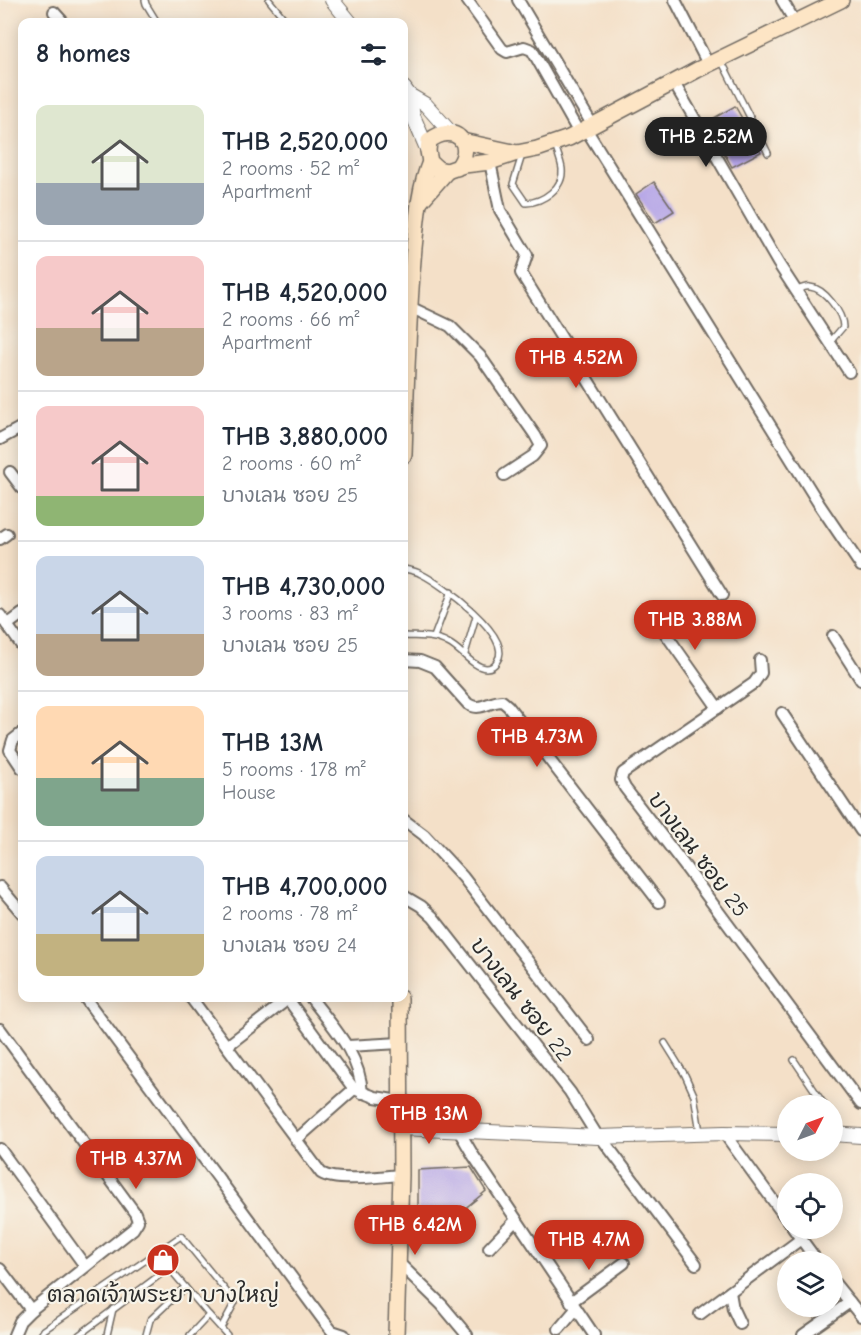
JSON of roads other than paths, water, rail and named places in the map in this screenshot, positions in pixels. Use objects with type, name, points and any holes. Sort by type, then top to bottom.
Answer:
[{"type":"main road","points":[[429,156],[438,169],[452,169],[490,162],[554,143],[841,0]]},
{"type":"main road","points":[[408,357],[409,236],[429,156],[429,141],[439,133],[520,153]]},
{"type":"main road","points":[[419,203],[463,160],[465,151],[457,137]]},
{"type":"main road","points":[[396,1335],[401,1175],[400,1002]]},
{"type":"street","points":[[332,0],[347,18]]},
{"type":"street","points":[[467,0],[502,50],[507,52],[524,47],[532,50],[586,129],[819,504],[861,566]]},
{"type":"street","points":[[518,0],[586,129]]},
{"type":"street","points":[[675,0],[714,62]]},
{"type":"street","points":[[782,0],[795,22]]},
{"type":"street","points":[[54,12],[59,18]]},
{"type":"street","points":[[674,82],[763,239],[849,372]]},
{"type":"street","points":[[408,93],[426,105],[457,137]]},
{"type":"street","points":[[408,99],[429,156]]},
{"type":"street","points":[[490,162],[500,210],[526,255],[521,273],[722,595]]},
{"type":"street","points":[[410,308],[450,326],[480,356],[535,435],[541,446],[533,456],[504,475]]},
{"type":"street","points":[[0,440],[18,430]]},
{"type":"street","points":[[10,472],[18,483]]},
{"type":"street","points":[[649,610],[718,708]]},
{"type":"street","points":[[0,615],[18,640]]},
{"type":"street","points":[[7,625],[18,617]]},
{"type":"street","points":[[833,636],[861,680]]},
{"type":"street","points":[[408,660],[420,661],[435,668],[473,708],[496,701],[502,701],[508,706],[659,902]]},
{"type":"street","name":"บางเลน ซอย 25","points":[[760,660],[761,673],[754,683],[623,773],[621,780],[861,1104]]},
{"type":"street","points":[[782,713],[861,831]]},
{"type":"street","points":[[18,736],[13,740],[10,750],[18,762]]},
{"type":"street","points":[[408,823],[424,835],[463,878],[589,1040]]},
{"type":"street","points":[[0,887],[18,908]]},
{"type":"street","name":"บางเลน ซอย 22","points":[[408,898],[434,917],[570,1092],[599,1137],[696,1264]]},
{"type":"street","points":[[88,1002],[332,1332],[345,1335]]},
{"type":"street","points":[[194,1002],[296,1140],[316,1166],[328,1177],[401,1175]]},
{"type":"street","points":[[226,1046],[282,1002]]},
{"type":"street","points":[[290,1002],[358,1091],[400,1101]]},
{"type":"street","points":[[296,1140],[358,1091],[359,1071],[348,1046],[314,1002]]},
{"type":"street","points":[[0,1029],[138,1221],[133,1229],[20,1320],[14,1335]]},
{"type":"street","points":[[348,1046],[400,1043]]},
{"type":"street","points":[[401,1128],[599,1137],[777,1134]]},
{"type":"street","points":[[459,1131],[594,1335]]},
{"type":"street","points":[[724,1133],[777,1206]]},
{"type":"street","points":[[843,1134],[861,1136]]},
{"type":"street","points":[[0,1149],[85,1266]]},
{"type":"street","points":[[489,1248],[516,1220]]},
{"type":"street","points":[[700,1314],[801,1239],[810,1251]]},
{"type":"street","points":[[399,1263],[442,1305],[467,1335]]},
{"type":"street","points":[[559,1329],[574,1305],[624,1263]]},
{"type":"street","points":[[0,1269],[31,1310]]},
{"type":"street","points":[[729,1292],[740,1324]]},
{"type":"street","points":[[843,1293],[861,1316]]},
{"type":"street","points":[[803,1335],[850,1302]]},
{"type":"lane","points":[[145,0],[155,18]]},
{"type":"lane","points":[[269,0],[284,18]]},
{"type":"lane","points":[[714,62],[768,153]]},
{"type":"lane","points":[[520,153],[513,184],[526,204],[535,203],[553,192],[561,176],[562,168],[554,143]]},
{"type":"lane","points":[[796,291],[807,286],[813,287],[833,303],[843,320],[843,327],[829,342]]},
{"type":"lane","points":[[408,570],[420,573],[451,592],[496,638],[500,657],[493,666],[487,668],[477,665],[447,642],[434,637],[408,636]]},
{"type":"lane","points":[[434,637],[451,592]]},
{"type":"lane","points":[[465,654],[476,616]]},
{"type":"lane","points":[[664,1043],[686,1075],[694,1095],[700,1134]]},
{"type":"lane","points":[[794,1060],[818,1095]]},
{"type":"lane","points":[[41,1335],[44,1330],[110,1283],[181,1236],[235,1302],[221,1328]]},
{"type":"lane","points":[[79,1335],[169,1268],[227,1335]]},
{"type":"lane","points":[[146,1335],[150,1320],[185,1287]]},
{"type":"lane","points":[[107,1335],[113,1309]]},
{"type":"lane","points":[[190,1335],[209,1315]]},
{"type":"place","name":"ตลาดเจ้าพระยา บางใหญ่","points":[[163,1260]]}]
